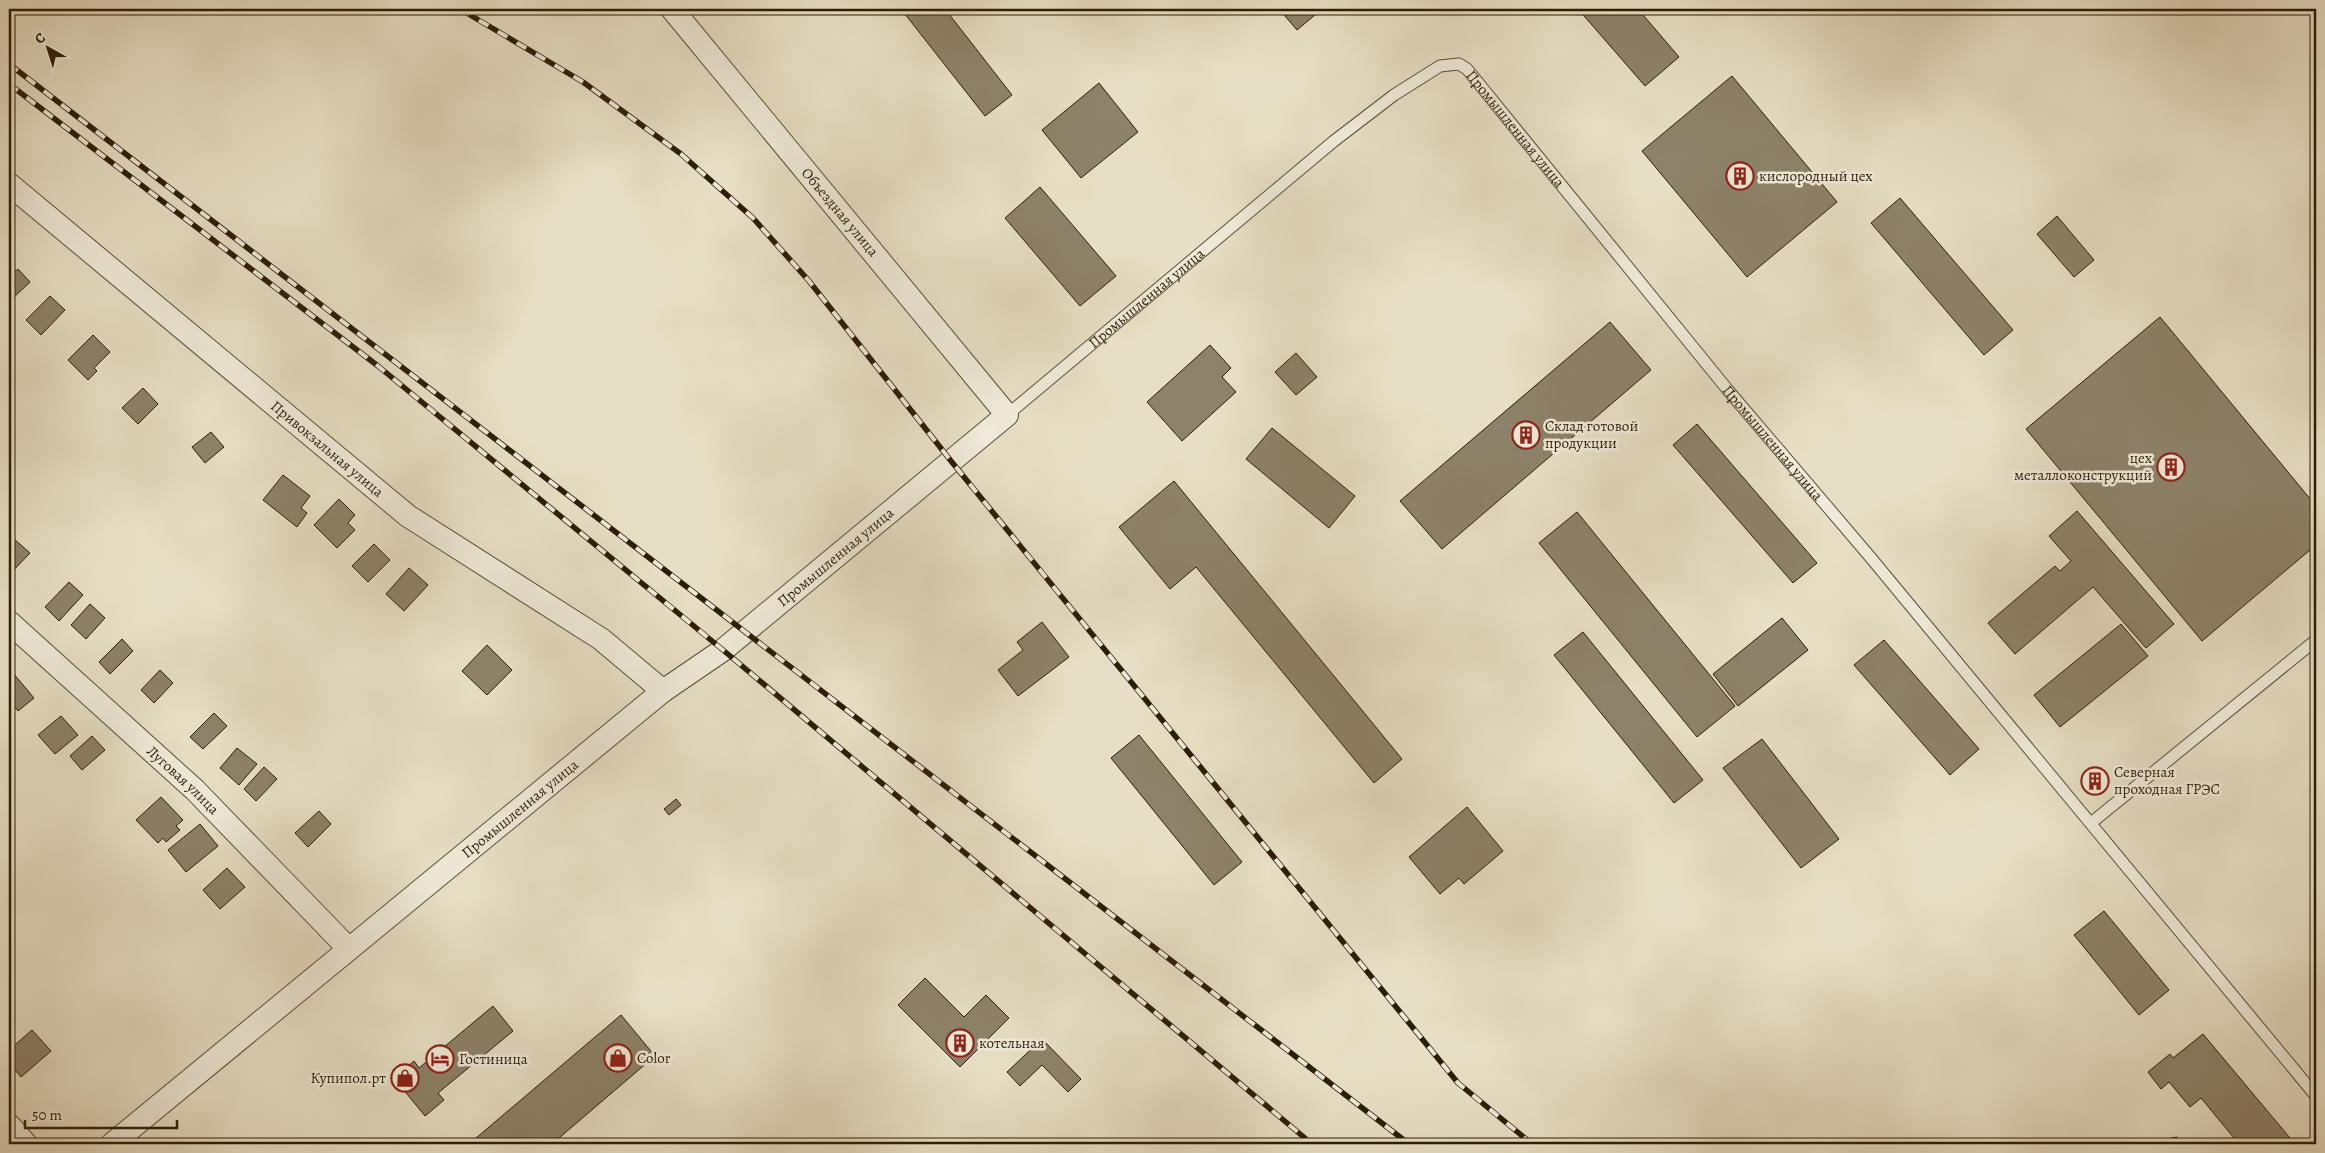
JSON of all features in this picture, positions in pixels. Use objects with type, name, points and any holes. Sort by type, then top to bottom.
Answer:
[{"type":"street","name":"Объездная улица","points":[[672,9],[1007,414]]},
{"type":"street","name":"Привокзальная улица","points":[[9,184],[408,516],[601,639],[663,691]]},
{"type":"street","name":"Промышленная улица","points":[[112,1144],[348,948],[623,726],[663,691],[723,650],[1007,414]]},
{"type":"street","name":"Луговая улица","points":[[9,622],[195,790],[348,948]]},
{"type":"street","points":[[9,1125],[26,1144]]},
{"type":"lane","name":"Промышленная улица","points":[[1007,414],[1334,141],[1429,71],[1440,66],[1459,64],[1474,75],[1727,389],[2091,823],[2316,1096]]},
{"type":"lane","points":[[2091,823],[2316,640]]},
{"type":"building","points":[[901,9],[945,9],[1012,95],[985,116]]},
{"type":"building","points":[[1279,9],[1322,9],[1297,30]]},
{"type":"building","points":[[1578,9],[1638,9],[1679,57],[1645,86]]},
{"type":"building","name":"кислородный цех","points":[[1732,76],[1837,202],[1747,277],[1642,151]]},
{"type":"building","points":[[1099,83],[1138,132],[1081,178],[1042,130]]},
{"type":"building","points":[[1040,187],[1116,276],[1080,306],[1005,218]]},
{"type":"building","points":[[1900,198],[2013,330],[1984,355],[1871,223]]},
{"type":"building","points":[[2057,216],[2094,260],[2074,277],[2037,234]]},
{"type":"building","points":[[18,269],[30,282],[12,299],[9,296],[9,277]]},
{"type":"building","points":[[50,296],[65,310],[41,335],[26,320]]},
{"type":"building","name":"цех металлоконструкций","points":[[2160,317],[2316,506],[2316,545],[2202,641],[2026,429]]},
{"type":"building","name":"Склад готовой продукции","points":[[1610,322],[1651,370],[1442,549],[1400,501]]},
{"type":"building","points":[[93,335],[110,352],[94,368],[97,371],[88,380],[68,360]]},
{"type":"building","points":[[1210,345],[1231,368],[1222,377],[1236,392],[1182,441],[1147,402]]},
{"type":"building","points":[[1296,353],[1317,377],[1296,395],[1275,372]]},
{"type":"building","points":[[143,388],[158,404],[138,424],[122,408]]},
{"type":"building","points":[[1697,424],[1817,563],[1793,583],[1673,445]]},
{"type":"building","points":[[1272,428],[1355,496],[1329,528],[1246,459]]},
{"type":"building","points":[[211,432],[224,447],[205,463],[192,447]]},
{"type":"building","points":[[283,475],[310,496],[301,508],[307,513],[297,527],[263,500]]},
{"type":"building","points":[[1174,481],[1402,759],[1374,783],[1196,567],[1170,589],[1119,527]]},
{"type":"building","points":[[339,499],[355,515],[348,523],[355,530],[337,548],[314,525]]},
{"type":"building","points":[[2077,511],[2174,624],[2146,648],[2093,587],[2015,654],[1988,623],[2055,566],[2060,571],[2071,561],[2049,536]]},
{"type":"building","points":[[1577,512],[1735,706],[1697,737],[1539,543]]},
{"type":"building","points":[[14,539],[30,553],[9,575],[9,545]]},
{"type":"building","points":[[374,544],[390,560],[368,582],[352,566]]},
{"type":"building","points":[[409,568],[428,585],[404,611],[386,594]]},
{"type":"building","points":[[69,582],[83,595],[59,621],[45,607]]},
{"type":"building","points":[[90,604],[105,618],[86,639],[71,625]]},
{"type":"building","points":[[1782,618],[1808,650],[1738,706],[1713,674]]},
{"type":"building","points":[[1042,622],[1069,657],[1018,696],[998,670],[1023,650],[1017,642]]},
{"type":"building","points":[[2121,624],[2148,656],[2060,727],[2034,695]]},
{"type":"building","points":[[1583,632],[1703,780],[1674,803],[1554,655]]},
{"type":"building","points":[[122,639],[133,651],[110,674],[99,662]]},
{"type":"building","points":[[1884,640],[1979,749],[1950,775],[1854,665]]},
{"type":"building","points":[[487,645],[512,670],[487,695],[462,671]]},
{"type":"building","points":[[160,670],[173,683],[154,703],[141,690]]},
{"type":"building","points":[[13,673],[34,698],[18,711],[16,708],[9,714],[9,677]]},
{"type":"building","points":[[214,713],[227,726],[203,749],[190,737]]},
{"type":"building","points":[[61,716],[78,735],[55,754],[38,735]]},
{"type":"building","points":[[1139,735],[1242,862],[1214,885],[1111,758]]},
{"type":"building","points":[[92,736],[105,750],[82,770],[70,756]]},
{"type":"building","points":[[1762,739],[1839,839],[1801,868],[1723,768]]},
{"type":"building","points":[[237,748],[257,764],[239,785],[220,768]]},
{"type":"building","points":[[264,767],[277,779],[256,801],[244,789]]},
{"type":"building","name":"Северная проходная ГРЭС","points":[[2098,770],[2106,780],[2092,792],[2083,782]]},
{"type":"building","points":[[161,797],[183,820],[176,826],[180,830],[166,842],[163,838],[158,843],[136,820]]},
{"type":"building","points":[[676,799],[681,805],[669,815],[664,809]]},
{"type":"building","points":[[1467,807],[1503,851],[1464,884],[1459,878],[1440,894],[1409,857]]},
{"type":"building","points":[[319,811],[331,824],[308,847],[295,833]]},
{"type":"building","points":[[200,824],[218,846],[186,872],[168,850]]},
{"type":"building","points":[[227,868],[245,887],[220,909],[203,890]]},
{"type":"building","points":[[2104,911],[2169,990],[2139,1015],[2074,935]]},
{"type":"building","name":"котельная","points":[[925,978],[964,1017],[986,995],[1009,1018],[960,1067],[898,1005]]},
{"type":"building","points":[[493,1006],[513,1031],[438,1093],[444,1100],[425,1116],[394,1078],[414,1061],[419,1068]]},
{"type":"building","points":[[621,1015],[655,1056],[552,1144],[469,1144]]},
{"type":"building","points":[[32,1030],[51,1051],[21,1077],[9,1063],[9,1050]]},
{"type":"building","points":[[2203,1034],[2295,1144],[2239,1144],[2201,1098],[2190,1107],[2169,1082],[2161,1089],[2148,1072],[2170,1054],[2173,1058]]},
{"type":"building","points":[[1042,1039],[1081,1079],[1068,1092],[1042,1065],[1020,1086],[1007,1072]]},
{"type":"building","points":[[2177,1137],[2178,1144],[2142,1144]]},
{"type":"railway","points":[[460,9],[583,82],[681,154],[753,218],[809,281],[951,461],[1458,1083],[1532,1144]]},
{"type":"railway","points":[[9,64],[1409,1144]]},
{"type":"railway","points":[[9,84],[378,366],[723,650],[1312,1144]]},
{"type":"place","name":"кислородный цех","points":[[1740,176]]},
{"type":"place","name":"Склад готовой продукции","points":[[1526,435]]},
{"type":"place","name":"цех металлоконструкций","points":[[2171,467]]},
{"type":"place","name":"Северная проходная ГРЭС","points":[[2095,781]]},
{"type":"place","name":"котельная","points":[[960,1043]]},
{"type":"place","name":"Color","points":[[618,1058]]},
{"type":"place","name":"Гостиница","points":[[440,1059]]},
{"type":"place","name":"Купипол.рт","points":[[405,1078]]}]
